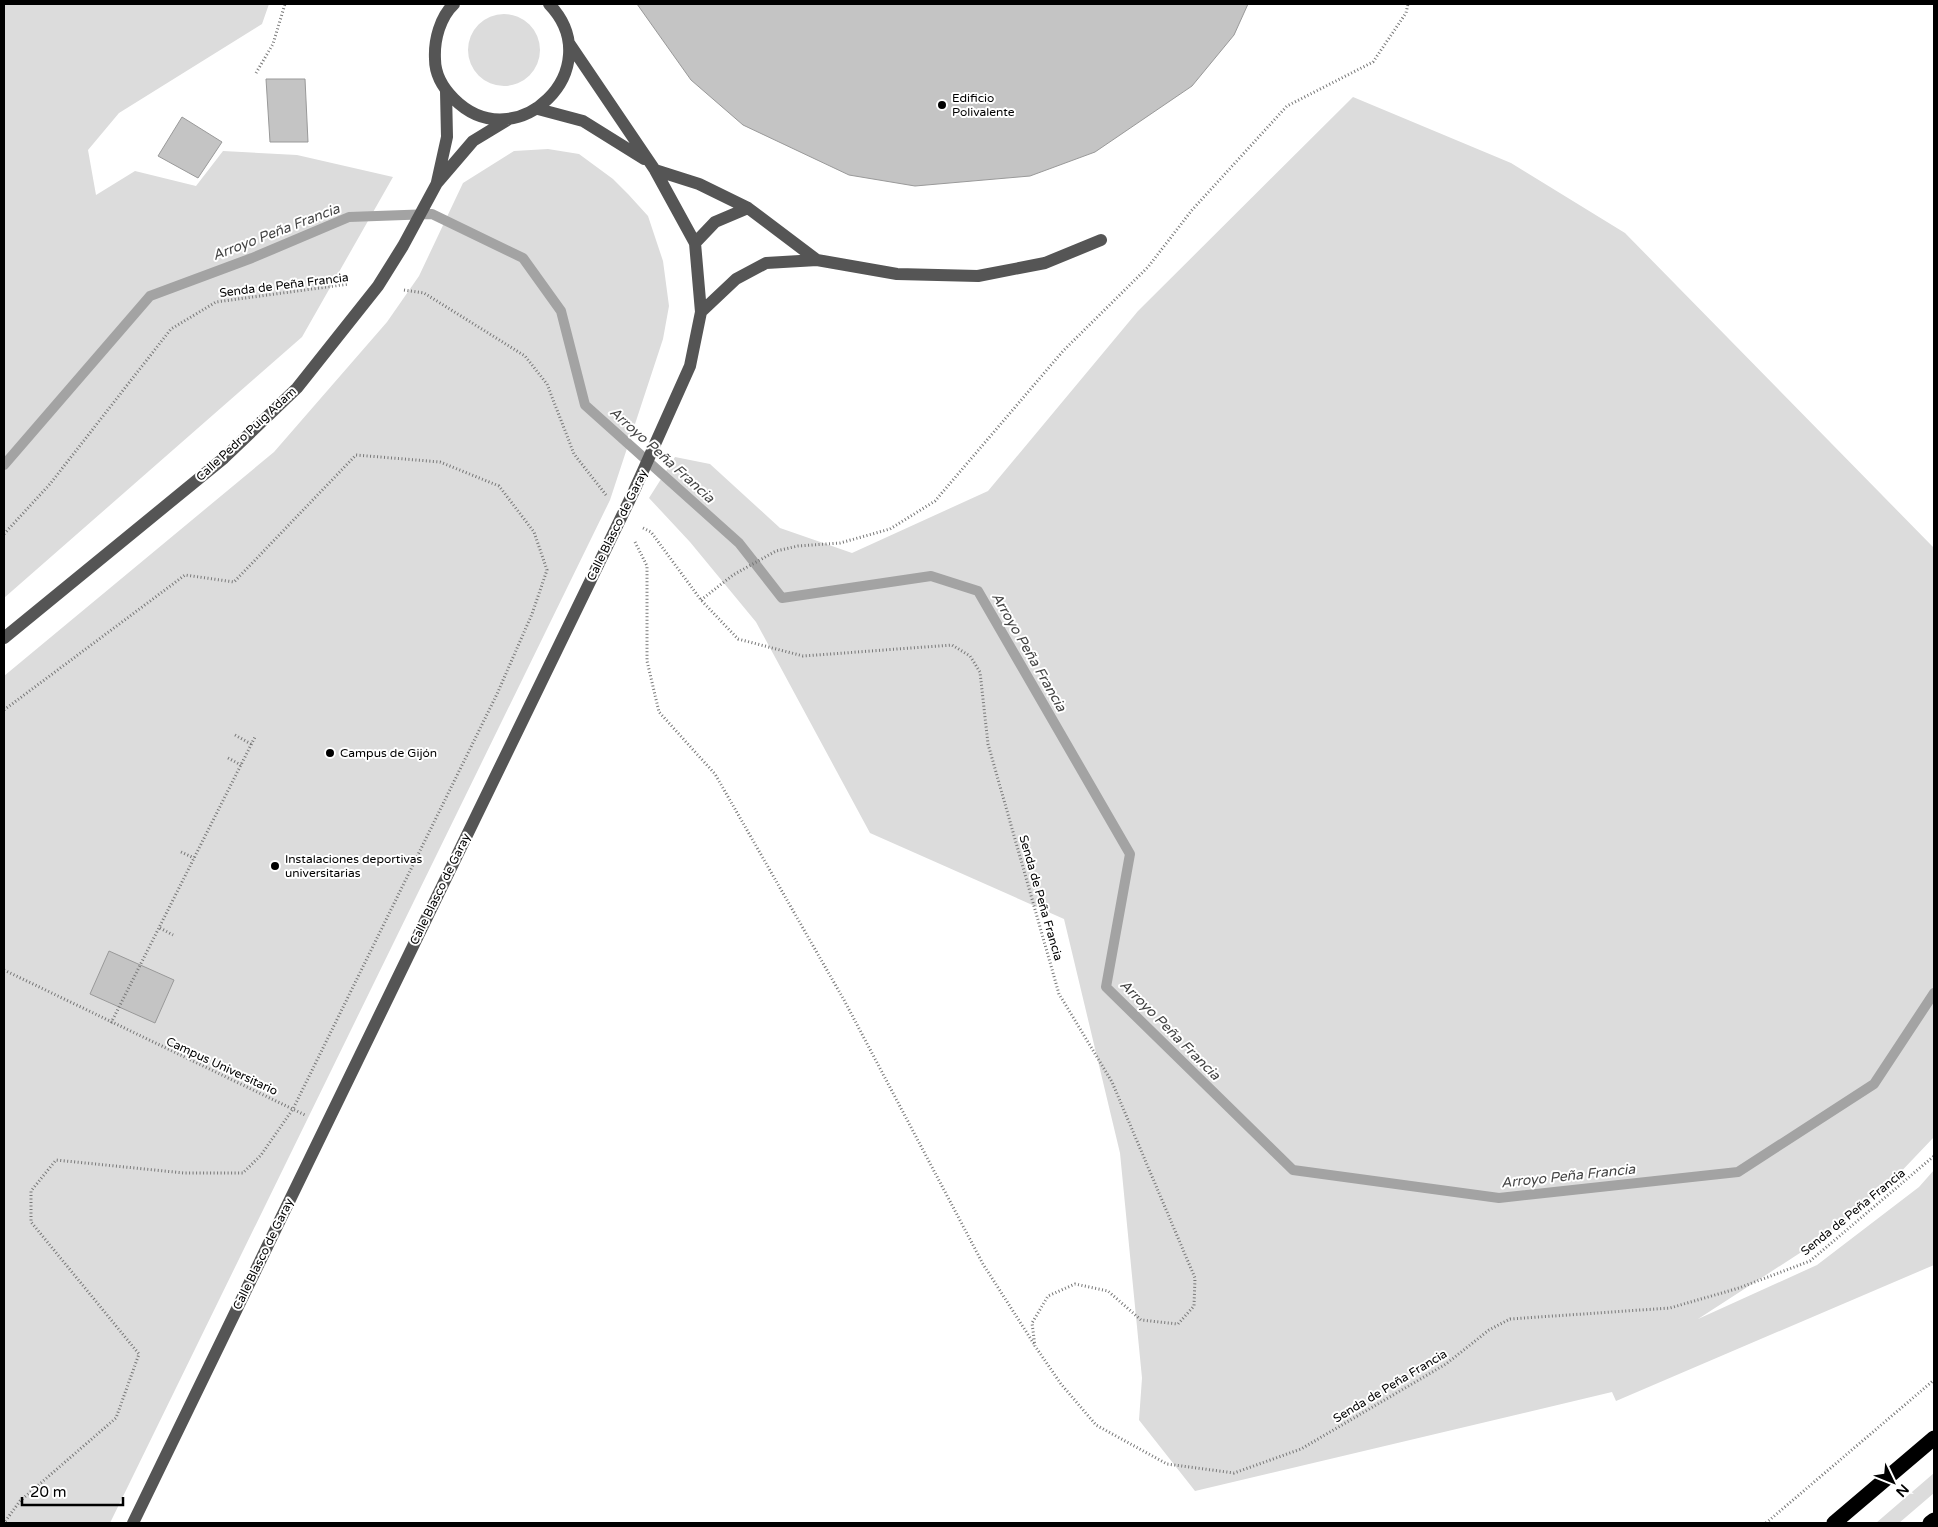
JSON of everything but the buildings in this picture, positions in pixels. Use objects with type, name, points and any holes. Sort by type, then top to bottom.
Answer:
[{"type":"highway","points":[[1834,1523],[1934,1438]]},
{"type":"highway","points":[[1930,1523],[1934,1520]]},
{"type":"street","points":[[454,4],[449,8],[434,41],[435,65],[446,91],[463,108],[485,118],[509,119],[538,109],[556,92],[563,80],[568,66],[569,43]]},
{"type":"street","points":[[549,4],[558,13],[569,43],[651,165],[695,244],[715,222],[748,208]]},
{"type":"street","name":"Calle Pedro Puig Adam","points":[[437,183],[447,137],[446,91]]},
{"type":"street","points":[[538,109],[583,121],[651,165],[698,184],[748,208],[817,260]]},
{"type":"street","name":"Calle Pedro Puig Adam","points":[[4,638],[224,458],[297,388],[378,286],[404,246],[437,183],[473,141],[509,119]]},
{"type":"street","points":[[701,312],[736,279],[766,263],[817,260],[897,274],[978,276],[1045,263],[1101,240]]},
{"type":"street","name":"Calle Blasco de Garay","points":[[133,1523],[634,491],[668,417],[690,366],[701,312],[695,244]]},
{"type":"path","points":[[256,73],[273,44],[285,4]]},
{"type":"path","points":[[701,600],[734,574],[772,553],[798,546],[840,543],[890,529],[935,501],[1062,351],[1148,267],[1192,210],[1287,106],[1373,62],[1406,13],[1408,4]]},
{"type":"path","name":"Senda de Peña Francia","points":[[4,534],[8,533],[50,484],[171,329],[216,302],[344,284],[424,292],[525,356],[547,384],[574,454],[622,514],[647,566],[648,661],[659,712],[716,774],[844,1000],[983,1264],[1035,1346],[1061,1384],[1096,1425],[1167,1464],[1234,1473],[1301,1450],[1446,1364],[1489,1330],[1510,1319],[1670,1308],[1739,1288],[1810,1261],[1934,1156]]},
{"type":"path","points":[[4,710],[185,575],[234,582],[356,455],[440,462],[499,486],[534,532],[547,570],[532,614],[497,694],[293,1109],[261,1155],[243,1173],[184,1173],[56,1160],[31,1191],[30,1222],[139,1354],[116,1418],[20,1501],[4,1523]]},
{"type":"path","name":"Senda de Peña Francia","points":[[622,514],[651,532],[701,600],[738,639],[803,656],[952,645],[970,656],[980,672],[988,744],[1058,994],[1112,1082],[1195,1278],[1194,1306],[1178,1324],[1140,1320],[1108,1291],[1074,1284],[1048,1296],[1032,1323],[1035,1346]]},
{"type":"path","points":[[235,735],[251,744]]},
{"type":"path","points":[[111,1023],[255,737]]},
{"type":"path","points":[[228,758],[241,765]]},
{"type":"path","points":[[181,852],[194,858]]},
{"type":"path","points":[[160,928],[173,935]]},
{"type":"path","name":"Campus Universitario","points":[[4,970],[326,1125]]},
{"type":"path","points":[[1766,1523],[1934,1380]]},
{"type":"shaded area","points":[[4,4],[269,4],[262,24],[119,113],[88,150],[96,195],[135,171],[196,186],[223,151],[297,155],[393,177],[302,337],[4,598]]},
{"type":"shaded area","points":[[504,14],[524,20],[534,30],[540,50],[534,70],[524,80],[504,86],[484,80],[474,70],[468,50],[474,30],[484,20]]},
{"type":"shaded area","points":[[1353,97],[1511,163],[1625,233],[1934,548],[1934,1137],[1894,1179],[1823,1238],[1698,1319],[1817,1265],[1919,1187],[1934,1170],[1934,1265],[1616,1401],[1612,1392],[1195,1491],[1139,1420],[1142,1378],[1120,1153],[1064,919],[870,833],[756,622],[690,542],[649,498],[675,457],[710,464],[780,528],[852,553],[988,491],[1138,311]]},
{"type":"shaded area","points":[[548,149],[579,154],[613,179],[648,216],[663,261],[669,306],[663,339],[610,500],[110,1523],[4,1523],[4,676],[274,452],[387,322],[419,276],[463,183],[514,151]]},
{"type":"shaded area","points":[[1934,1473],[1934,1493],[1899,1523],[1876,1523]]},
{"type":"waterway","name":"Arroyo Peña Francia","points":[[4,465],[150,296],[252,258],[349,217],[432,214],[523,258],[561,311],[585,405],[739,543],[782,598],[931,576],[978,591],[1130,854],[1106,987],[1293,1170],[1499,1198],[1738,1172],[1874,1084],[1934,993]]},
{"type":"place","name":"Edificio Polivalente","points":[[942,105]]},
{"type":"place","name":"Campus de Gijón","points":[[330,753]]},
{"type":"place","name":"Instalaciones deportivas universitarias","points":[[275,866]]}]
